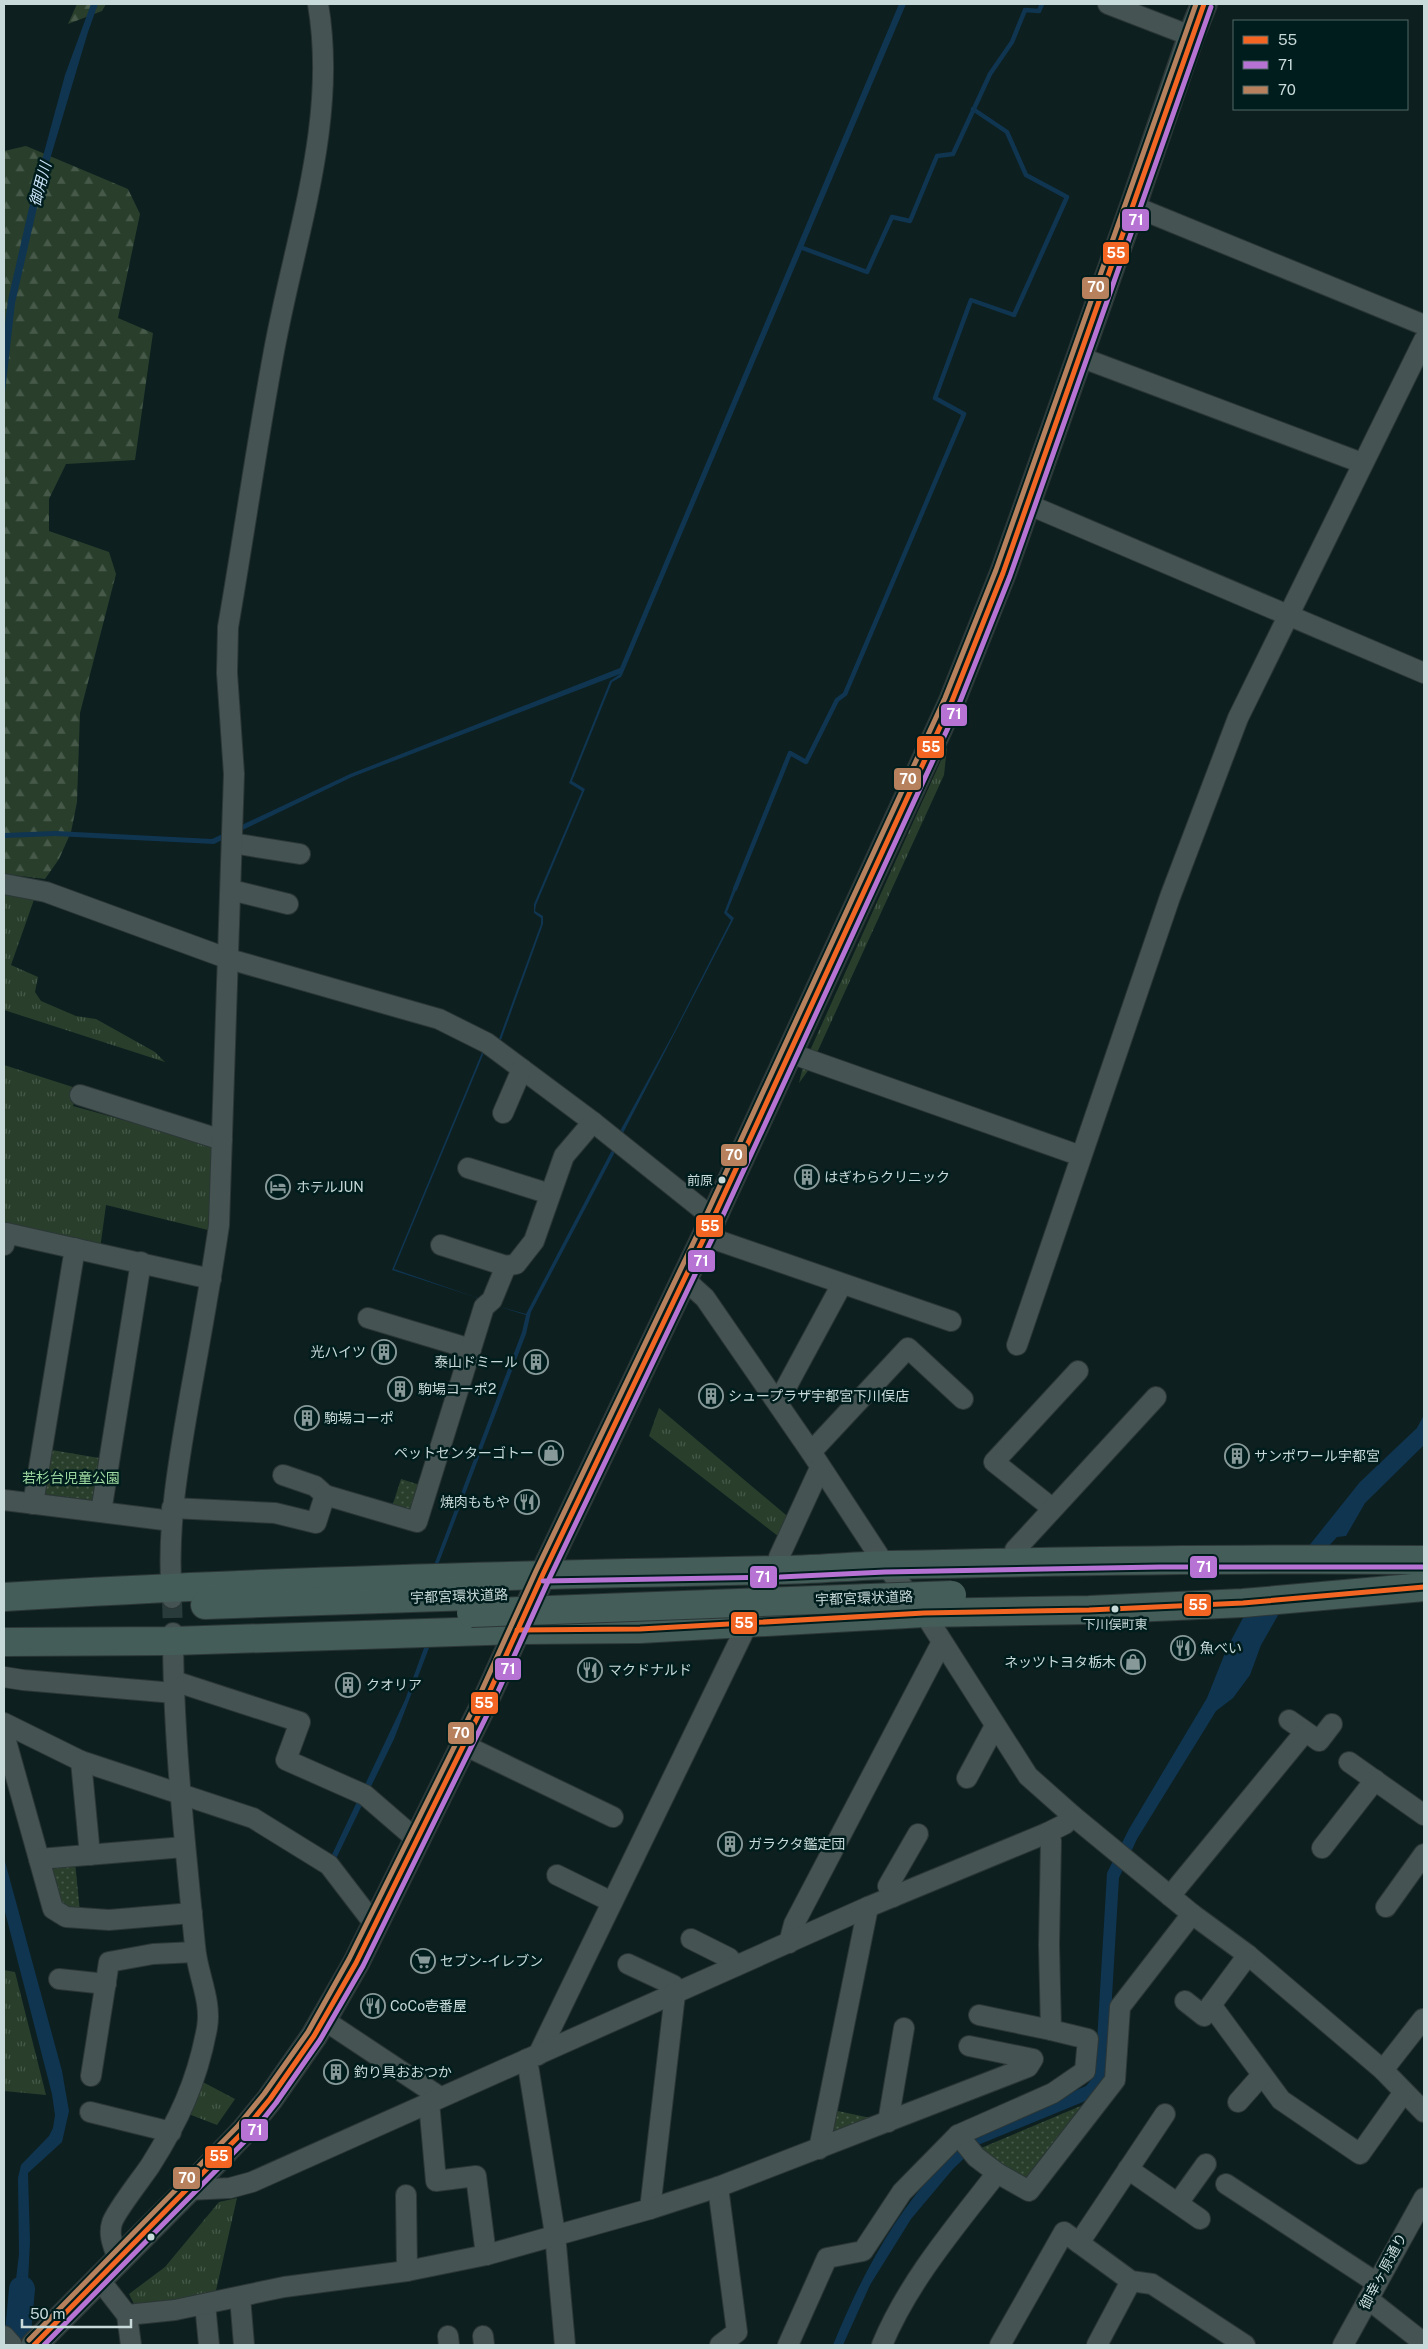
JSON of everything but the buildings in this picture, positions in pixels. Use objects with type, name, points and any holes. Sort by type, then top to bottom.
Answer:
[{"type":"highway","points":[[4,1598],[543,1574],[780,1570],[885,1565],[1233,1558],[1424,1562]]},
{"type":"highway","name":"宇都宮環状道路","points":[[4,1611],[472,1604],[952,1588],[1424,1562]]},
{"type":"highway","name":"宇都宮環状道路","points":[[952,1588],[1424,1583]]},
{"type":"highway","points":[[4,1642],[640,1628],[924,1613],[1089,1610],[1243,1603],[1424,1587]]},
{"type":"highway","name":"宇都宮環状道路","points":[[4,1629],[472,1604]]},
{"type":"main road","points":[[45,2340],[98,2278],[188,2190],[270,2099],[337,1999],[375,1925],[464,1744],[709,1227],[952,701],[979,636],[1027,504],[1191,36],[1204,4]]},
{"type":"street","points":[[172,1592],[172,1514],[177,1468],[211,1279],[218,1225],[229,959],[234,774],[227,673],[228,627],[274,350],[319,138],[324,94],[322,26],[318,4]]},
{"type":"street","points":[[1108,4],[1191,36]]},
{"type":"street","points":[[1133,206],[1424,325]]},
{"type":"street","points":[[1017,1346],[1170,897],[1235,727],[1362,463],[1424,340]]},
{"type":"street","points":[[1080,357],[1362,463]]},
{"type":"street","points":[[1027,504],[1424,673]]},
{"type":"street","points":[[232,843],[300,854]]},
{"type":"street","points":[[4,884],[46,892],[229,959],[439,1019],[487,1043],[593,1122],[709,1227],[842,1284],[951,1321]]},
{"type":"street","points":[[230,890],[288,904]]},
{"type":"street","points":[[790,1053],[1081,1156]]},
{"type":"street","points":[[503,1113],[522,1069]]},
{"type":"street","points":[[80,1095],[222,1140]]},
{"type":"street","points":[[441,1245],[506,1266],[516,1264],[534,1241],[564,1156],[593,1122]]},
{"type":"street","points":[[468,1168],[550,1194]]},
{"type":"street","points":[[4,1245],[6,1233],[211,1279]]},
{"type":"street","points":[[33,1504],[75,1248]]},
{"type":"street","points":[[101,1512],[141,1262]]},
{"type":"street","points":[[283,1475],[315,1486],[325,1495],[417,1522],[484,1307],[492,1300],[506,1266]]},
{"type":"street","points":[[684,1279],[705,1298],[885,1565],[924,1613],[1028,1776],[1073,1816],[1192,1914],[1248,1955],[1383,2070],[1424,2112]]},
{"type":"street","points":[[774,1398],[783,1392],[842,1284]]},
{"type":"street","points":[[368,1318],[471,1349]]},
{"type":"street","points":[[780,1570],[779,1558],[816,1460],[908,1348],[963,1399]]},
{"type":"street","points":[[1052,1508],[994,1462],[1078,1371]]},
{"type":"street","points":[[1016,1562],[1015,1550],[1156,1397]]},
{"type":"street","points":[[4,1500],[101,1512],[172,1514],[275,1513],[316,1523],[325,1495]]},
{"type":"street","points":[[565,2345],[555,2234],[532,2057],[612,1902],[748,1622]]},
{"type":"street","points":[[118,2259],[110,2238],[112,2222],[171,2132],[189,2097],[207,2027],[209,2009],[195,1952],[184,1847],[174,1687],[173,1637]]},
{"type":"street","points":[[788,1943],[794,1924],[942,1642]]},
{"type":"street","points":[[4,1676],[23,1680],[174,1687],[300,1722],[286,1760],[365,1795],[417,1840]]},
{"type":"street","points":[[1289,1720],[1319,1741],[1332,1724]]},
{"type":"street","points":[[4,1722],[81,1761],[253,1818],[329,1865],[375,1925]]},
{"type":"street","points":[[967,1778],[995,1726]]},
{"type":"street","points":[[1170,1896],[1305,1732]]},
{"type":"street","points":[[4,1734],[53,1908],[66,1917],[109,1920],[192,1913]]},
{"type":"street","points":[[464,1744],[613,1817]]},
{"type":"street","points":[[81,1761],[90,1855]]},
{"type":"street","points":[[1349,1762],[1424,1815]]},
{"type":"street","points":[[1322,1848],[1375,1780]]},
{"type":"street","points":[[188,2190],[230,2188],[252,2182],[893,1896],[1047,1833],[1065,1824],[1073,1816]]},
{"type":"street","points":[[1047,1833],[1051,1841],[1049,1945],[1051,2030]]},
{"type":"street","points":[[893,1896],[888,1886],[918,1834]]},
{"type":"street","points":[[39,1859],[184,1847]]},
{"type":"street","points":[[1386,1907],[1424,1854]]},
{"type":"street","points":[[557,1875],[612,1902]]},
{"type":"street","points":[[819,2149],[868,1907]]},
{"type":"street","points":[[958,2135],[976,2157],[997,2173],[1029,2191],[1115,2080],[1120,2007],[1192,1914]]},
{"type":"street","points":[[691,1938],[729,1958],[736,1966]]},
{"type":"street","points":[[91,2076],[109,1962],[153,1954],[195,1952]]},
{"type":"street","points":[[1185,2001],[1204,2016],[1248,1955]]},
{"type":"street","points":[[628,1964],[673,1985],[674,1994],[650,2209]]},
{"type":"street","points":[[59,1979],[106,1984]]},
{"type":"street","points":[[1211,2005],[1281,2100],[1360,2154],[1404,2092]]},
{"type":"street","points":[[788,2345],[827,2258],[864,2251],[902,2192],[958,2135],[1053,2093],[1085,2071],[1088,2039],[979,2015]]},
{"type":"street","points":[[1383,2070],[1423,2019]]},
{"type":"street","points":[[324,2020],[435,2100]]},
{"type":"street","points":[[888,2122],[904,2028]]},
{"type":"street","points":[[127,2315],[205,2304],[284,2287],[407,2271],[486,2254],[650,2209],[718,2187],[888,2122],[1028,2066],[1033,2059],[969,2046]]},
{"type":"street","points":[[1238,2102],[1262,2075]]},
{"type":"street","points":[[435,2100],[436,2181],[476,2176],[486,2254]]},
{"type":"street","points":[[90,2112],[171,2132]]},
{"type":"street","points":[[1079,2243],[1165,2114]]},
{"type":"street","points":[[1178,2203],[1206,2164]]},
{"type":"street","points":[[1128,2169],[1200,2218]]},
{"type":"street","points":[[882,2345],[894,2316],[904,2301],[945,2240],[997,2173]]},
{"type":"street","points":[[1226,2184],[1372,2291],[1424,2343]]},
{"type":"street","points":[[718,2187],[737,2332],[720,2345]]},
{"type":"street","points":[[406,2195],[407,2271]]},
{"type":"street","name":"御幸ヶ原通り","points":[[1343,2345],[1424,2198]]},
{"type":"street","points":[[1000,2345],[1064,2232],[1131,2281],[1152,2284],[1245,2345]]},
{"type":"street","points":[[98,2278],[127,2315],[131,2345]]},
{"type":"street","points":[[1097,2345],[1131,2281]]},
{"type":"street","points":[[240,2296],[244,2345]]},
{"type":"street","points":[[205,2304],[209,2345]]},
{"type":"street","points":[[4,2336],[12,2345]]},
{"type":"green space","points":[[77,4],[106,4],[102,11],[68,24]]},
{"type":"green space","points":[[26,146],[128,189],[140,214],[118,318],[153,333],[135,460],[66,464],[49,499],[49,531],[109,552],[116,574],[80,713],[77,802],[71,832],[59,859],[45,879],[4,874],[4,151]]},
{"type":"green space","points":[[947,747],[944,775],[810,1068],[799,1083],[803,1066]]},
{"type":"green space","points":[[4,889],[36,894],[11,965],[38,977],[35,992],[41,1001],[76,1016],[96,1019],[155,1052],[165,1062],[4,1010]]},
{"type":"green space","points":[[4,1065],[79,1089],[73,1106],[214,1145],[214,1208],[208,1230],[106,1205],[100,1249],[4,1226]]},
{"type":"green space","points":[[659,1408],[792,1520],[783,1540],[649,1436]]},
{"type":"green space","name":"若杉台児童公園","points":[[46,1449],[105,1459],[99,1500],[90,1505],[45,1500],[38,1492]]},
{"type":"green space","points":[[401,1479],[423,1486],[415,1512],[391,1510]]},
{"type":"green space","points":[[75,1862],[80,1912],[57,1903],[49,1872],[56,1864]]},
{"type":"green space","points":[[4,1970],[15,1972],[46,2095],[4,2091]]},
{"type":"green space","points":[[199,2080],[235,2099],[217,2125],[186,2113]]},
{"type":"green space","points":[[1083,2105],[1085,2110],[1033,2178],[1022,2180],[981,2148]]},
{"type":"green space","points":[[833,2110],[880,2120],[838,2136],[829,2128]]},
{"type":"green space","points":[[237,2198],[215,2295],[136,2308],[129,2294],[165,2267],[219,2202]]},
{"type":"water","name":"御用川","points":[[91,4],[98,4],[42,186],[15,303],[4,401],[4,332],[8,300],[29,208],[65,75]]},
{"type":"water","points":[[899,4],[906,4],[623,673],[621,677],[612,682],[572,781],[585,789],[536,905],[535,911],[543,916],[543,924],[501,1040],[499,1039],[541,924],[541,918],[534,913],[534,904],[582,791],[569,783],[610,681],[620,674],[352,777],[214,844],[55,836],[4,838],[4,833],[56,831],[212,839],[350,774],[620,668]]},
{"type":"water","points":[[735,884],[738,885],[727,912],[734,918],[622,1135],[619,1133],[673,1034],[731,920],[724,913]]},
{"type":"water","points":[[483,1050],[485,1050],[394,1269],[484,1300],[482,1302],[475,1297],[392,1270]]},
{"type":"water","points":[[613,1148],[616,1150],[531,1312],[526,1334],[438,1565],[434,1565],[522,1332],[526,1315],[497,1306],[526,1314]]},
{"type":"water","points":[[1424,1415],[1424,1445],[1365,1503],[1346,1536],[1337,1537],[1325,1550],[1308,1547],[1360,1482],[1417,1428]]},
{"type":"water","points":[[1280,1612],[1261,1645],[1250,1675],[1233,1698],[1216,1711],[1137,1839],[1119,1878],[1107,2082],[1099,2092],[1083,2102],[978,2145],[953,2169],[911,2219],[870,2285],[843,2345],[833,2345],[854,2296],[892,2227],[923,2185],[953,2152],[970,2137],[988,2127],[1086,2086],[1095,2075],[1107,1873],[1129,1829],[1207,1698],[1227,1648],[1244,1616]]},
{"type":"water","points":[[424,1648],[429,1648],[394,1739],[333,1865],[329,1861],[405,1700]]},
{"type":"water","points":[[4,1858],[62,2071],[69,2111],[62,2142],[28,2173],[30,2242],[26,2322],[10,2330],[19,2254],[18,2178],[21,2165],[49,2136],[53,2128],[55,2115],[52,2094],[4,1908]]},
{"type":"waterway","points":[[800,247],[867,272],[892,217],[910,221],[937,156],[953,154],[990,74],[1012,42],[1025,10],[1039,11],[1042,4]]},
{"type":"waterway","points":[[735,889],[790,753],[806,762],[837,700],[845,694],[964,414],[935,398],[971,300],[1014,315],[1067,197],[1026,175],[1007,132],[973,109]]},
{"type":"waterway","points":[[18,2332],[22,2289]]},
{"type":"tunnel","points":[[172,1598],[173,1633]]},
{"type":"transit line","name":"70","points":[[29,2340],[237,2127],[264,2094],[308,2032],[349,1959],[476,1703],[536,1571],[698,1233],[945,698],[996,570],[1196,4]]},
{"type":"transit line","name":"55","points":[[34,2345],[243,2132],[270,2099],[314,2036],[356,1963],[483,1706],[543,1574],[705,1236],[952,701],[1003,573],[1204,4]]},
{"type":"transit line","name":"71","points":[[44,2345],[249,2137],[276,2103],[320,2040],[363,1966],[490,1709],[550,1577],[712,1239],[959,704],[1010,576],[1211,7]]},
{"type":"transit line","name":"71","points":[[543,1581],[1160,1567],[1424,1567]]},
{"type":"transit line","name":"55","points":[[517,1630],[640,1629],[924,1613],[1089,1610],[1243,1603],[1424,1587]]},
{"type":"place","name":"はぎわらクリニック","points":[[807,1177]]},
{"type":"place","name":"前原","points":[[722,1180]]},
{"type":"place","name":"ホテルJUN","points":[[278,1187]]},
{"type":"place","name":"光ハイツ","points":[[384,1352]]},
{"type":"place","name":"泰山ドミール","points":[[536,1362]]},
{"type":"place","name":"駒場コーポ2","points":[[400,1389]]},
{"type":"place","name":"シュープラザ宇都宮下川俣店","points":[[711,1396]]},
{"type":"place","name":"駒場コーポ","points":[[307,1418]]},
{"type":"place","name":"ペットセンターゴトー","points":[[551,1453]]},
{"type":"place","name":"サンポワール宇都宮","points":[[1237,1456]]},
{"type":"place","name":"焼肉ももや","points":[[527,1502]]},
{"type":"place","name":"下川俣町東","points":[[1115,1609]]},
{"type":"place","name":"魚べい","points":[[1183,1648]]},
{"type":"place","name":"ネッツトヨタ栃木","points":[[1133,1662]]},
{"type":"place","name":"マクドナルド","points":[[590,1670]]},
{"type":"place","name":"クオリア","points":[[348,1685]]},
{"type":"place","name":"ガラクタ鑑定団","points":[[730,1844]]},
{"type":"place","name":"セブン-イレブン","points":[[423,1961]]},
{"type":"place","name":"CoCo壱番屋","points":[[373,2006]]},
{"type":"place","name":"釣り具おおつか","points":[[336,2072]]}]
